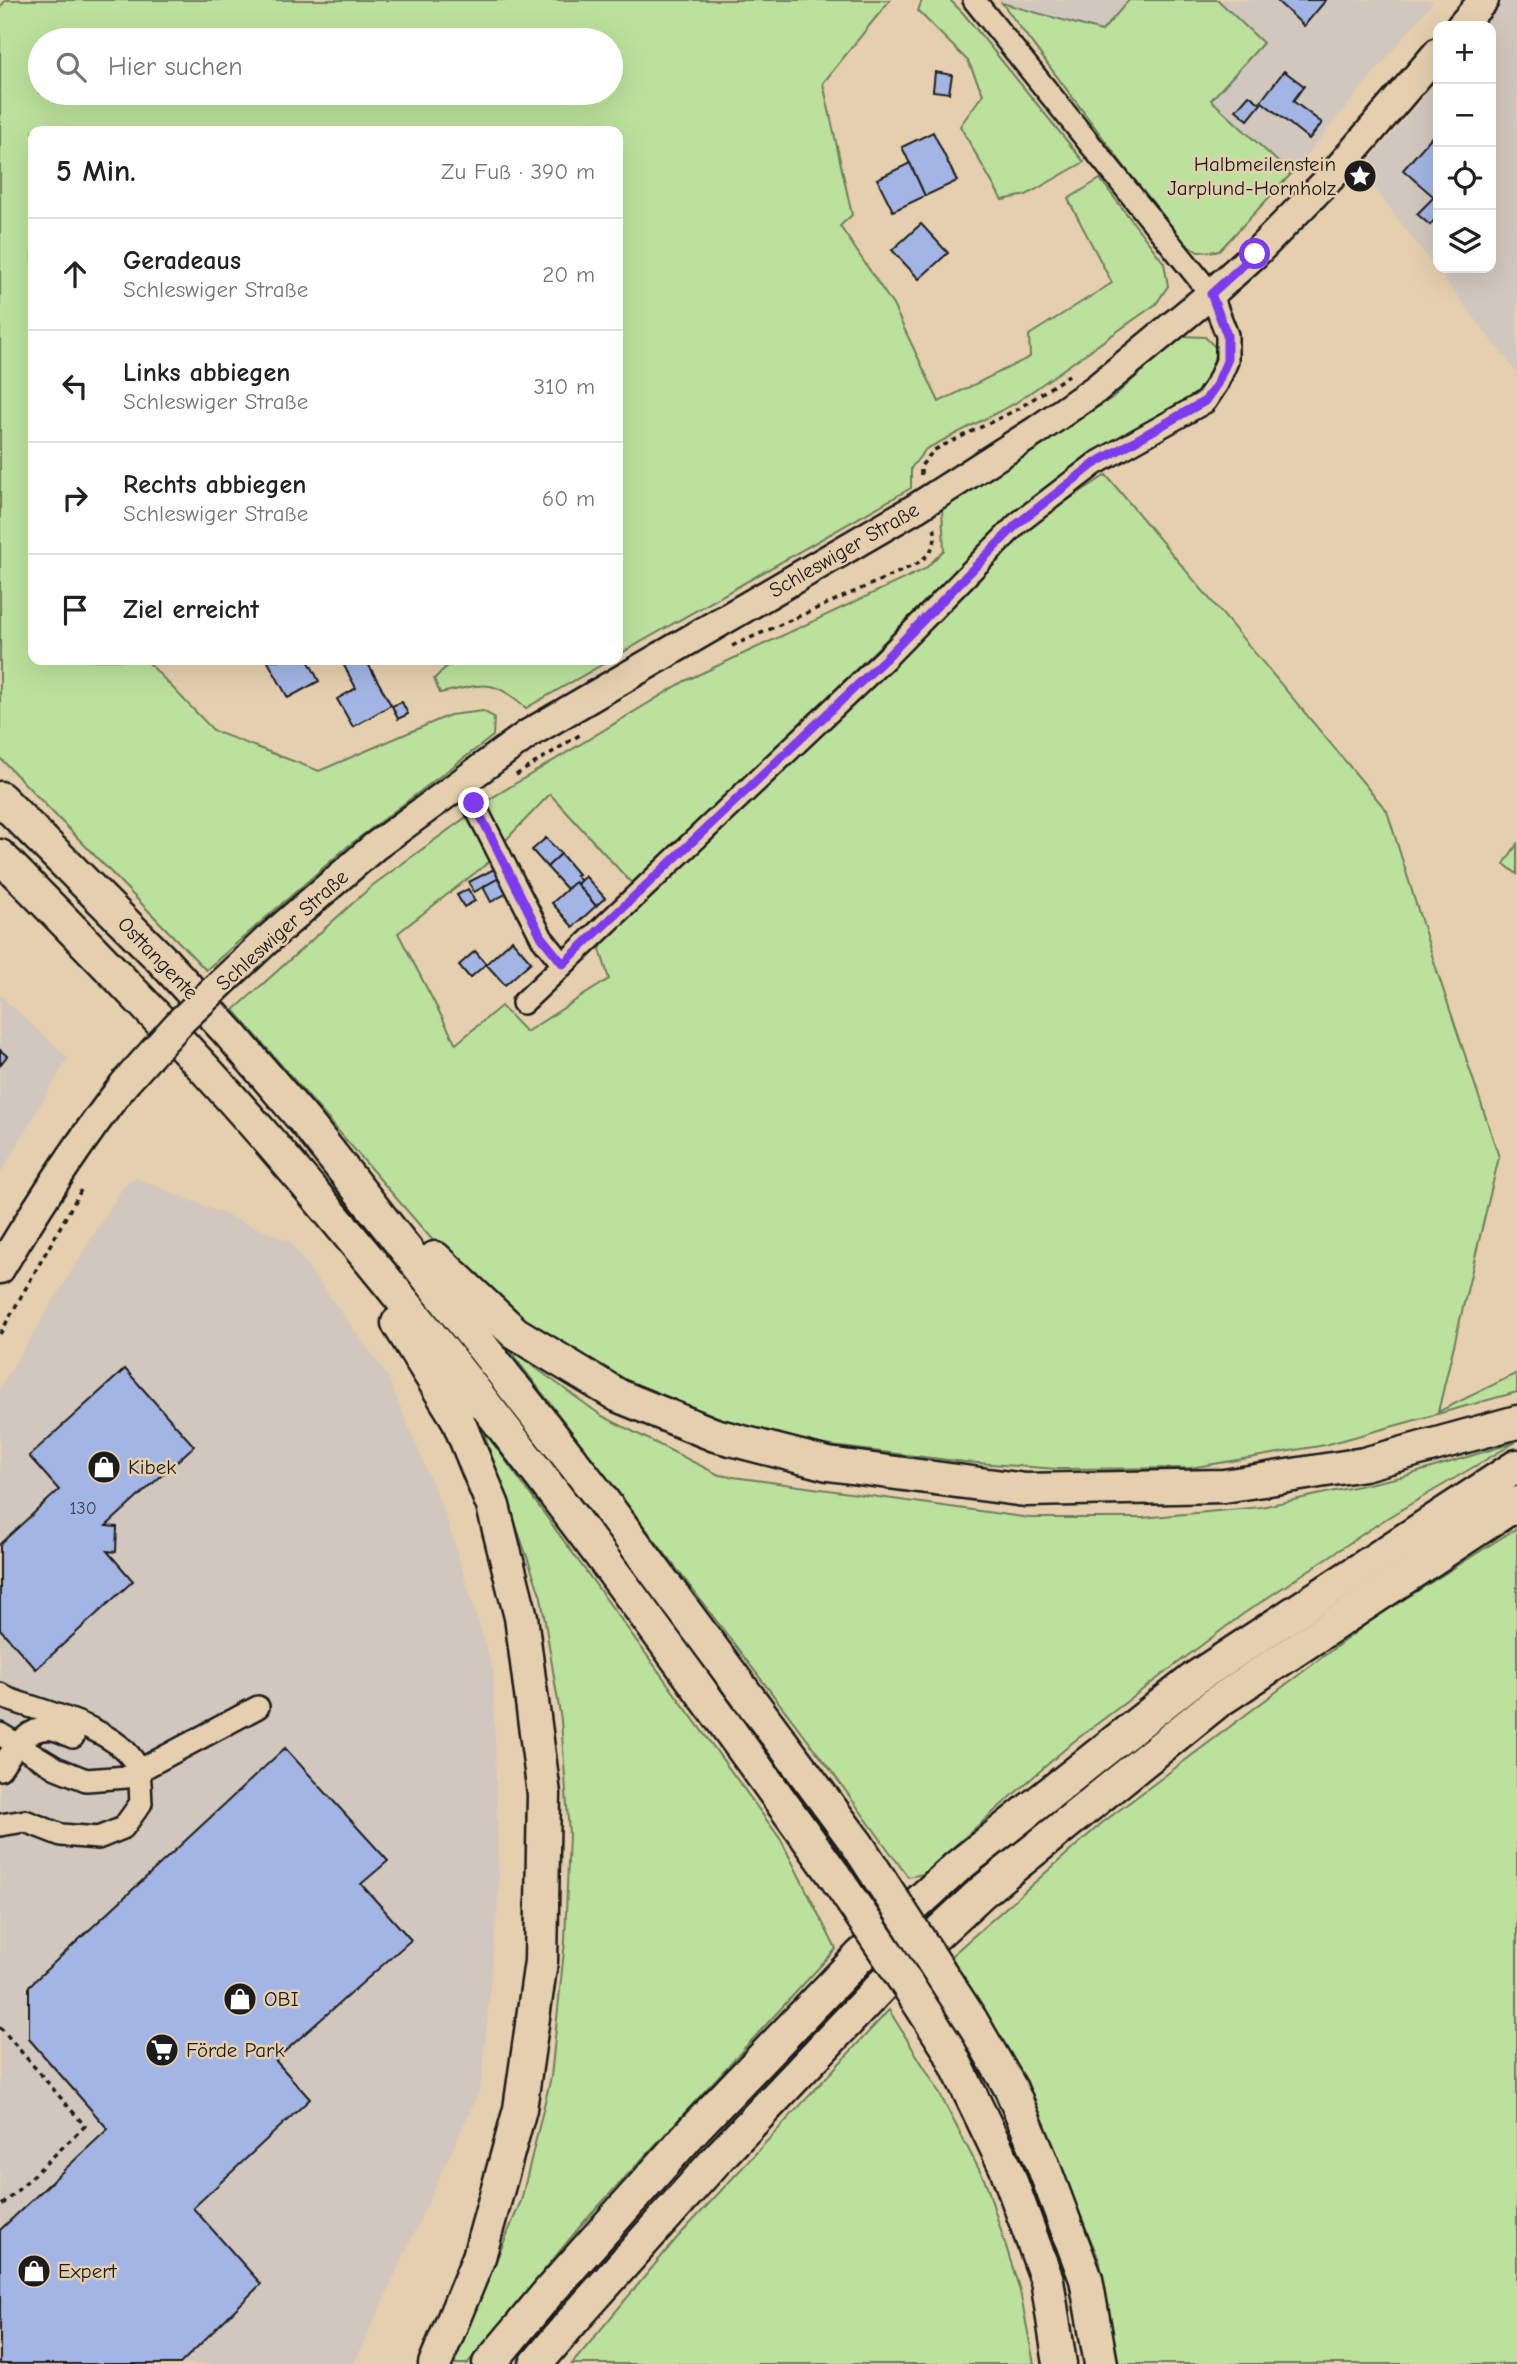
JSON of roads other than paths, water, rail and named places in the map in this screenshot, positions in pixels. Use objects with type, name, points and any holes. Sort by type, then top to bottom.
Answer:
[{"type":"highway","name":"Osttangente","points":[[0,797],[163,961],[308,1125]]},
{"type":"highway","name":"Osttangente","points":[[0,856],[137,995],[282,1156]]},
{"type":"highway","points":[[308,1125],[441,1264],[515,1333],[619,1396],[715,1435],[828,1464],[1025,1490],[1224,1486],[1364,1464],[1517,1422]]},
{"type":"highway","points":[[308,1125],[468,1325],[597,1493],[857,1844],[971,2020],[1011,2089],[1043,2165],[1086,2279],[1101,2364]]},
{"type":"highway","points":[[282,1156],[446,1353],[571,1514],[834,1875],[892,1961],[948,2048],[1006,2168],[1047,2280],[1060,2364]]},
{"type":"highway","points":[[282,1156],[411,1341],[457,1418],[493,1506],[521,1617],[544,1794],[541,1961],[520,2109],[479,2257],[435,2364]]},
{"type":"highway","points":[[489,2364],[548,2293],[695,2128],[860,1956],[957,1867],[1195,1678],[1517,1466]]},
{"type":"highway","points":[[536,2364],[719,2157],[887,1980],[982,1892],[1217,1702],[1517,1503]]},
{"type":"main road","points":[[1465,21],[1484,0]]},
{"type":"main road","name":"Schleswiger Straße","points":[[0,1269],[88,1132],[125,1083],[182,1020],[267,940],[374,847],[538,728],[916,508],[1096,389],[1255,254],[1331,177],[1433,58]]},
{"type":"street","points":[[523,1003],[885,659],[1017,524],[1094,464],[1205,401],[1217,384],[1227,361],[1227,335],[1211,294],[974,0]]},
{"type":"street","points":[[462,781],[542,938],[563,964]]},
{"type":"street","points":[[0,1694],[105,1734],[126,1750],[138,1770],[141,1803],[123,1828],[98,1838],[61,1835],[25,1821],[0,1825]]},
{"type":"street","points":[[9,1740],[57,1768],[86,1780],[127,1777],[258,1707]]},
{"type":"street","points":[[9,1740],[39,1729],[52,1729],[75,1738],[105,1734]]},
{"type":"street","points":[[0,1769],[9,1740]]},
{"type":"place","name":"Halbmeilenstein Jarplund-Hornholz","points":[[1360,176]]},
{"type":"place","name":"Kibek","points":[[104,1467]]},
{"type":"place","name":"OBI","points":[[240,1999]]},
{"type":"place","name":"Förde Park","points":[[162,2050]]},
{"type":"place","name":"Expert","points":[[34,2271]]}]
